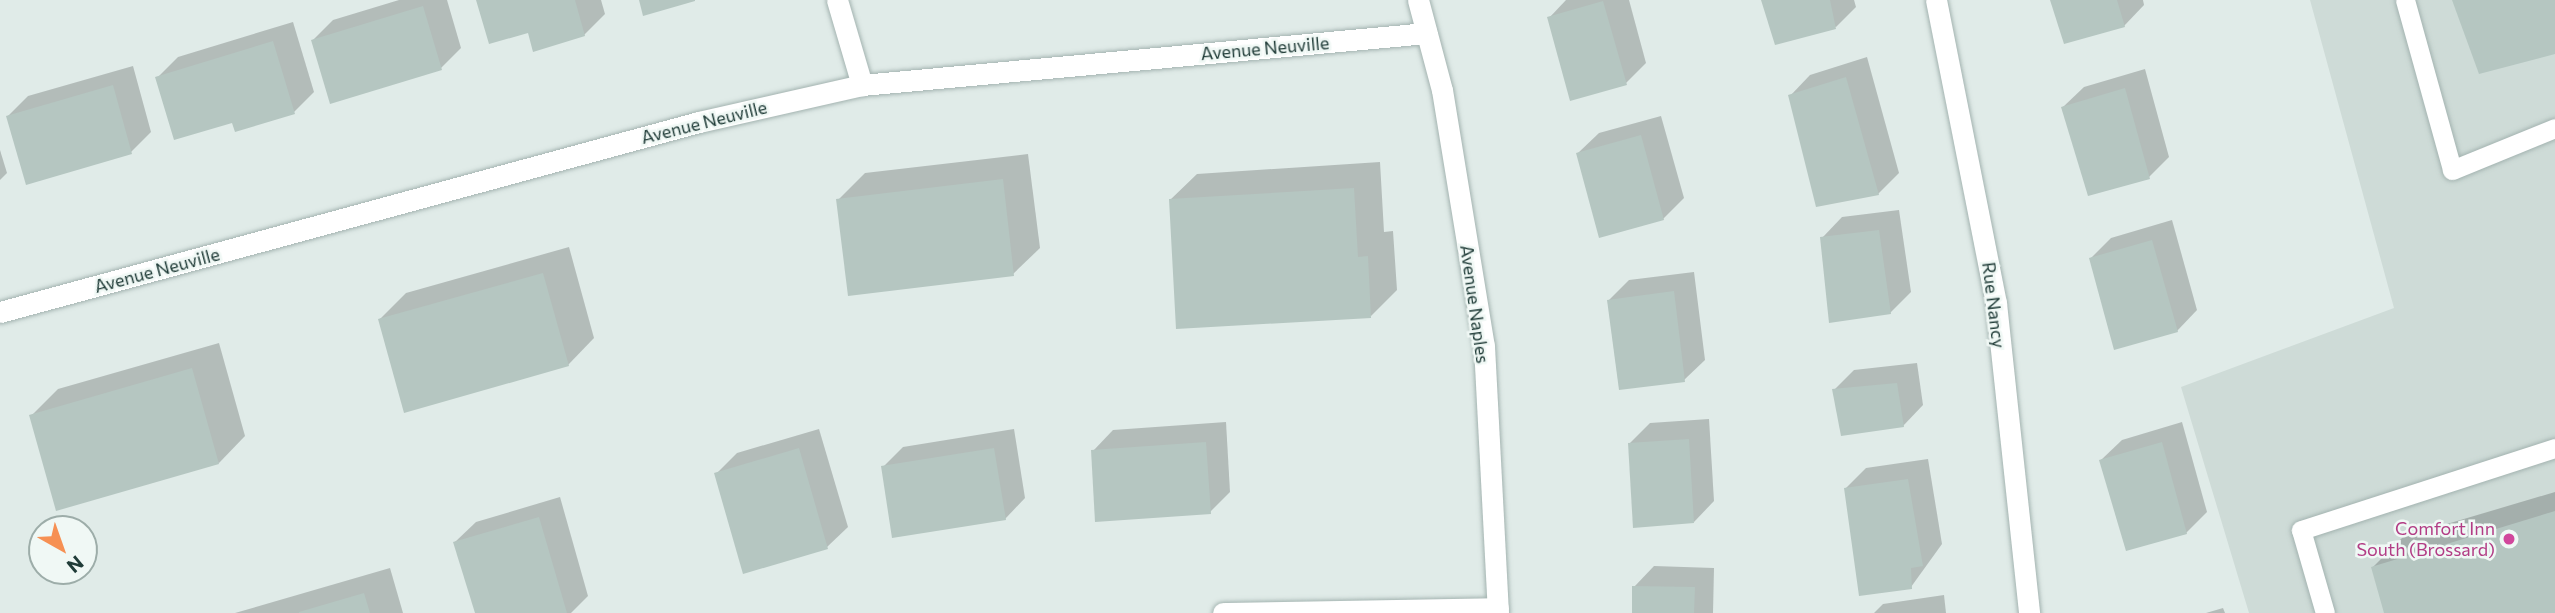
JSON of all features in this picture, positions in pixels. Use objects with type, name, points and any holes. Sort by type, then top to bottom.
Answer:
[{"type":"street","points":[[836,0],[862,85]]},
{"type":"street","name":"Avenue Naples","points":[[1418,0],[1427,33],[1484,346],[1498,611]]},
{"type":"street","name":"Rue Nancy","points":[[1936,0],[1996,303],[2029,613]]},
{"type":"street","name":"Avenue Neuville","points":[[0,312],[699,122],[862,85],[1427,33]]},
{"type":"street","points":[[1223,613],[1498,611]]},
{"type":"lane","points":[[2405,0],[2452,170],[2555,128]]},
{"type":"lane","points":[[2325,613],[2301,530],[2555,448]]},
{"type":"shaded area","points":[[2310,0],[2555,0],[2555,613],[2249,613],[2181,387],[2394,308]]},
{"type":"building","points":[[476,0],[575,0],[585,36],[533,52],[528,33],[489,44]]},
{"type":"building","points":[[639,0],[695,0],[695,1],[643,16]]},
{"type":"building","points":[[1761,0],[1830,0],[1836,29],[1775,45]]},
{"type":"building","points":[[2050,0],[2117,0],[2125,27],[2064,44]]},
{"type":"building","points":[[2452,0],[2555,0],[2555,54],[2479,74]]},
{"type":"building","points":[[1603,1],[1627,85],[1570,101],[1547,17]]},
{"type":"building","points":[[423,6],[442,70],[330,104],[311,40]]},
{"type":"building","points":[[273,41],[295,114],[235,132],[232,123],[174,140],[155,77]]},
{"type":"building","points":[[1846,77],[1879,195],[1816,207],[1788,95]]},
{"type":"building","points":[[113,85],[132,154],[26,185],[6,116]]},
{"type":"building","points":[[2125,88],[2150,179],[2088,196],[2061,107]]},
{"type":"building","points":[[1641,135],[1664,220],[1599,238],[1576,153]]},
{"type":"building","points":[[1003,179],[1014,276],[848,296],[836,199]]},
{"type":"building","points":[[1354,188],[1358,257],[1368,256],[1371,318],[1176,329],[1169,199]]},
{"type":"building","points":[[1879,230],[1891,314],[1829,323],[1820,237]]},
{"type":"building","points":[[2152,240],[2178,332],[2114,350],[2089,258]]},
{"type":"building","points":[[543,273],[569,366],[404,413],[378,319]]},
{"type":"building","points":[[1674,291],[1685,382],[1619,390],[1607,300]]},
{"type":"building","points":[[192,368],[219,464],[56,511],[29,415]]},
{"type":"building","points":[[1897,383],[1904,427],[1841,436],[1832,389]]},
{"type":"building","points":[[1689,439],[1694,523],[1633,528],[1628,443]]},
{"type":"building","points":[[1206,442],[1211,514],[1095,522],[1091,450]]},
{"type":"building","points":[[2162,442],[2187,534],[2126,551],[2099,460]]},
{"type":"building","points":[[799,448],[828,549],[743,574],[714,473]]},
{"type":"building","points":[[994,448],[1006,520],[892,538],[881,466]]},
{"type":"building","points":[[1908,479],[1923,566],[1911,568],[1912,589],[1859,596],[1844,488]]},
{"type":"building","name":"Comfort Inn South (Brossard)","points":[[2555,511],[2555,613],[2384,613],[2371,567]]},
{"type":"building","points":[[539,517],[567,613],[475,613],[453,542]]},
{"type":"building","points":[[1632,586],[1695,587],[1694,613],[1632,613]]},
{"type":"building","points":[[364,593],[370,613],[299,613],[299,612]]},
{"type":"place","name":"Comfort Inn South (Brossard)","points":[[2509,539]]}]
